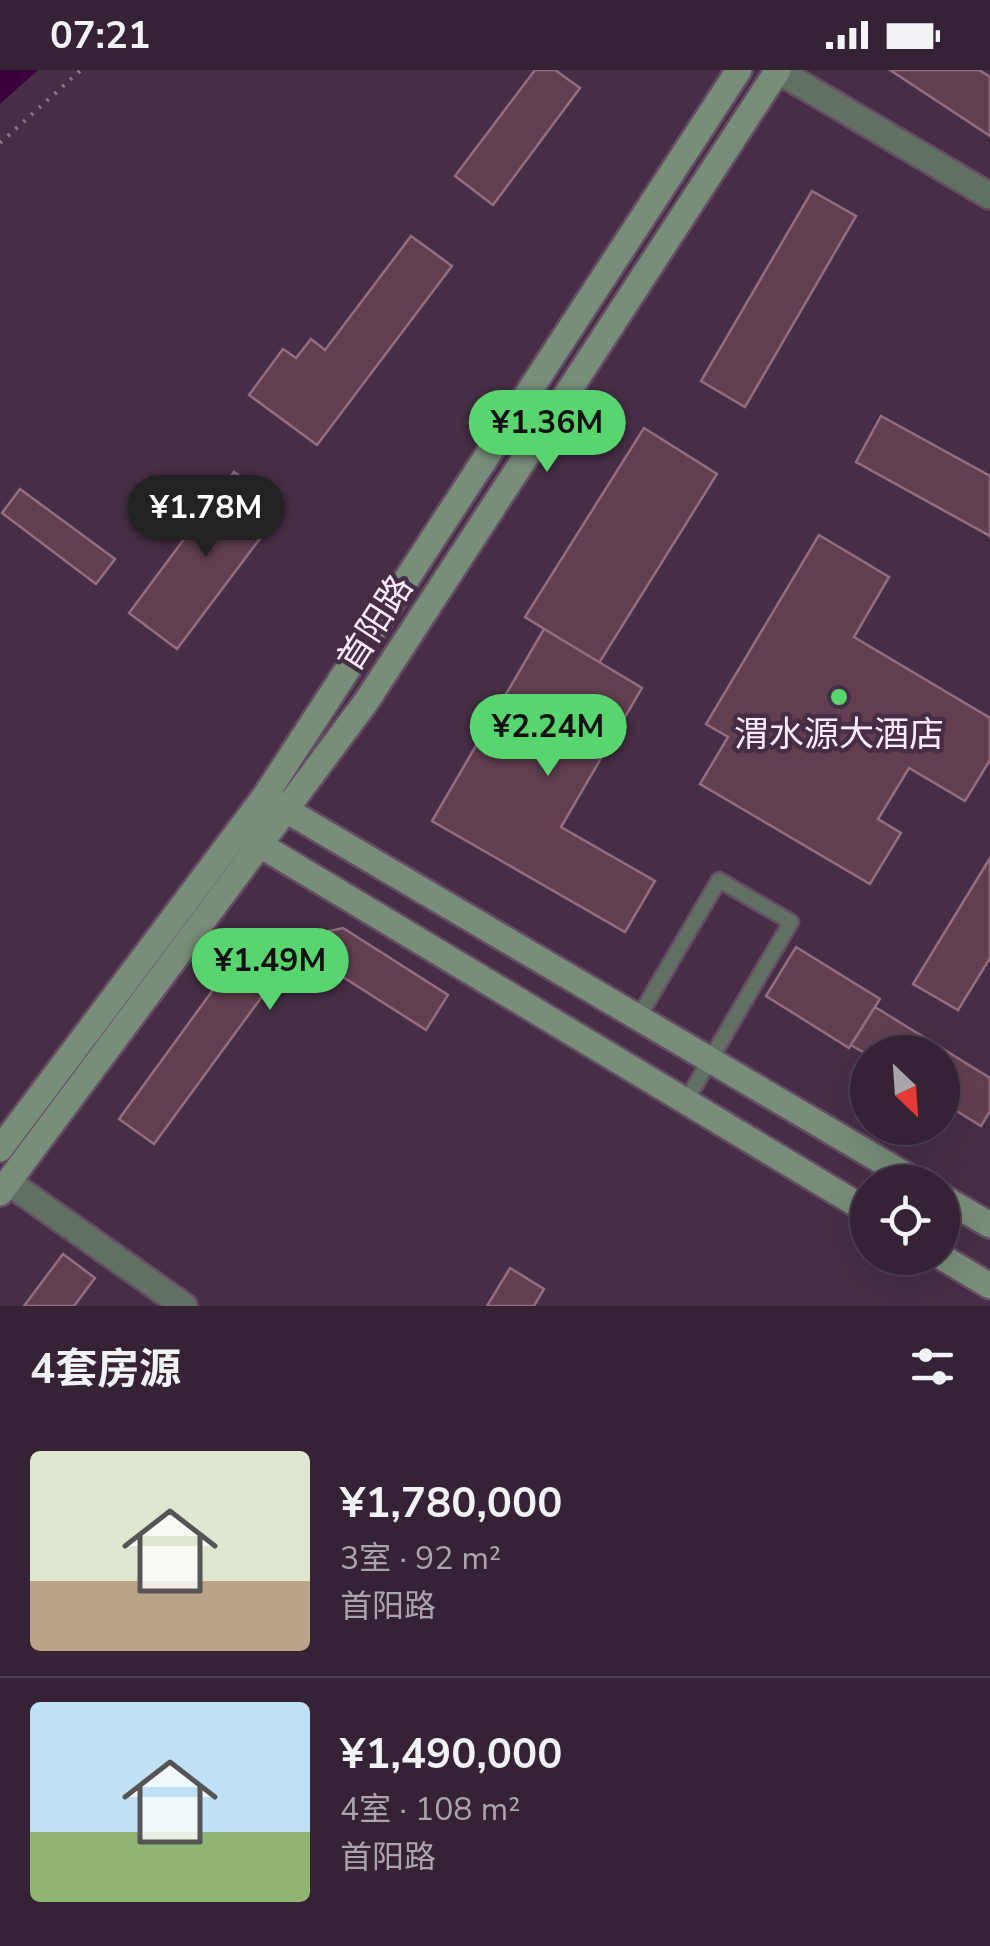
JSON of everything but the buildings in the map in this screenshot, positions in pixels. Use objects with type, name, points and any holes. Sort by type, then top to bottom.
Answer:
[{"type":"main road","name":"首阳路","points":[[0,1149],[265,796],[738,70]]},
{"type":"main road","name":"首阳路","points":[[4,1187],[376,686],[778,70]]},
{"type":"main road","points":[[265,796],[286,812],[888,1165]]},
{"type":"main road","points":[[238,832],[850,1200]]},
{"type":"main road","points":[[960,1208],[990,1225]]},
{"type":"main road","points":[[960,1268],[990,1286]]},
{"type":"street","points":[[778,70],[990,196]]},
{"type":"street","points":[[4,1187],[184,1306]]},
{"type":"lane","points":[[638,1018],[719,880],[791,922],[686,1101]]},
{"type":"path","points":[[0,144],[81,70]]},
{"type":"shaded area","points":[[0,70],[38,70],[0,104]]},
{"type":"place","name":"渭水源大酒店","points":[[839,697]]}]
